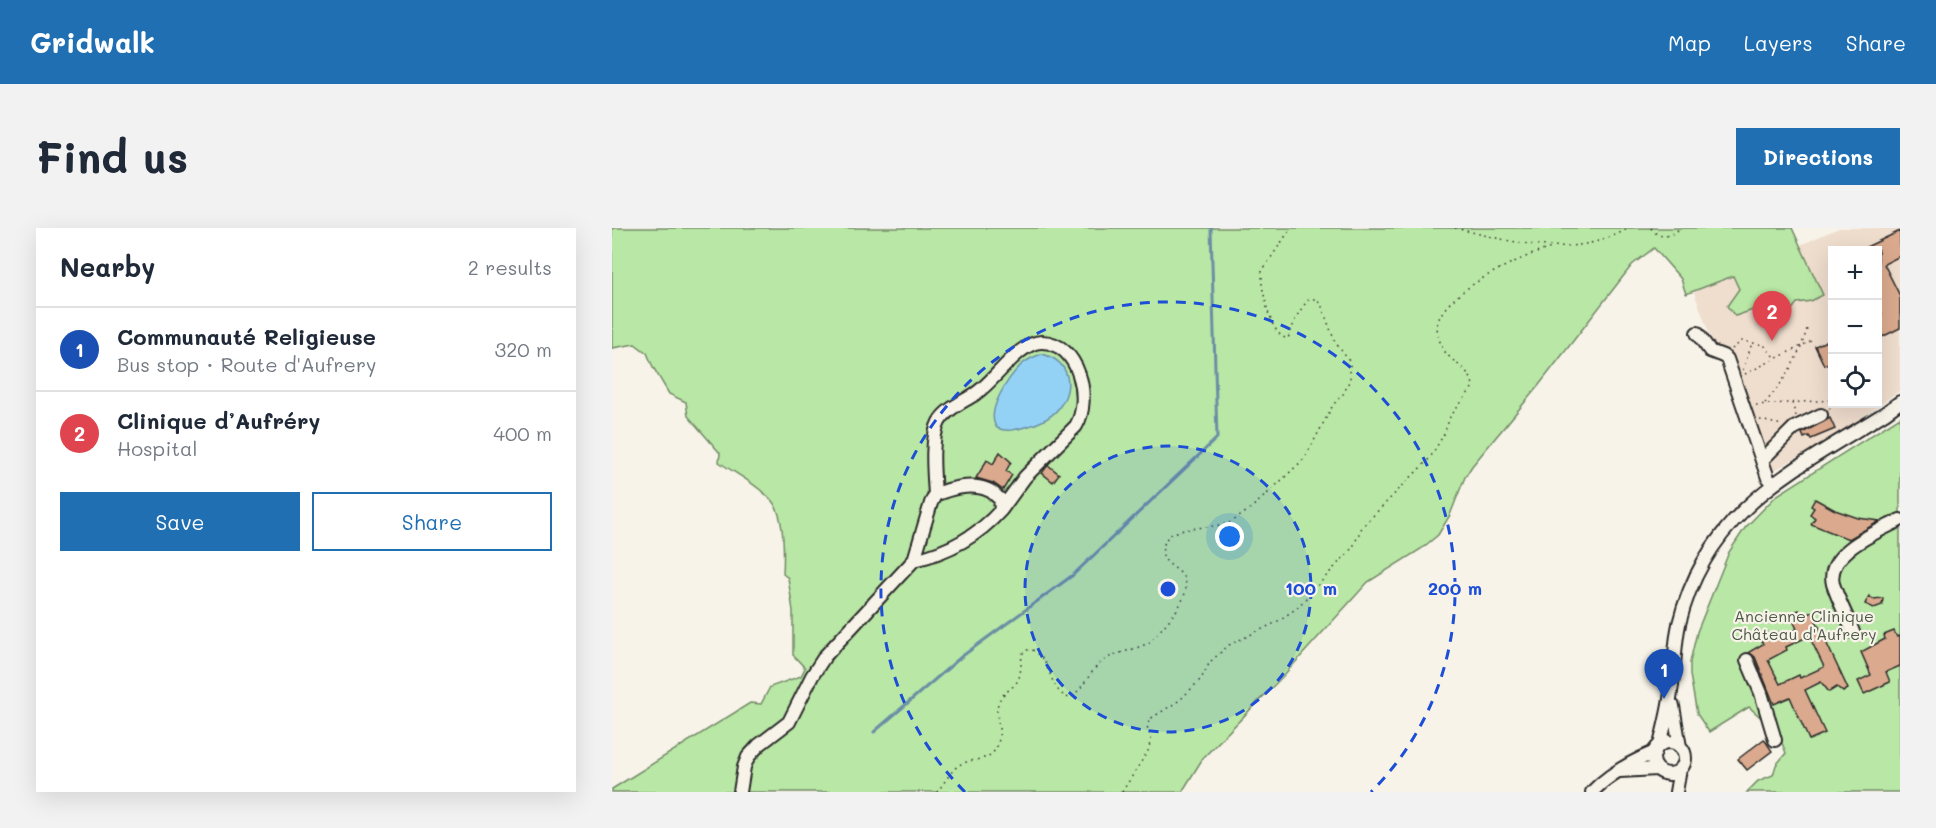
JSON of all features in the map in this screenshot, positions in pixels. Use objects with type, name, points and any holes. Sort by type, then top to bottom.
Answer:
[{"type":"street","points":[[1697,333],[1710,351],[1727,359],[1772,484]]},
{"type":"street","points":[[740,792],[748,757],[759,745],[789,722],[812,676],[825,656],[914,560],[930,503],[935,495],[934,438],[939,421],[950,410],[992,381],[1026,345],[1041,341],[1056,344],[1068,354],[1078,370],[1082,394],[1081,417],[1076,426],[1025,477],[987,526],[954,548],[914,560]]},
{"type":"street","points":[[1669,792],[1654,761],[1671,693],[1675,648],[1680,624],[1699,570],[1728,525],[1772,484],[1900,402]]},
{"type":"street","points":[[1762,460],[1797,427],[1821,415]]},
{"type":"street","points":[[935,495],[957,488],[989,490],[1000,499],[1001,510]]},
{"type":"street","points":[[1853,632],[1833,582],[1834,567],[1846,550],[1900,520]]},
{"type":"street","points":[[1748,660],[1775,740]]},
{"type":"street","points":[[1671,693],[1680,747],[1685,759],[1680,769],[1676,792]]},
{"type":"street","points":[[1592,792],[1629,763],[1668,742],[1680,747]]},
{"type":"street","points":[[1620,771],[1660,771],[1672,774],[1680,769]]},
{"type":"path","points":[[937,792],[958,764],[988,756],[994,751],[1000,737],[997,705],[1005,691],[1017,682],[1020,675],[1020,659],[1024,651],[1031,649],[1043,659],[1052,673],[1056,690],[1062,695],[1069,698],[1076,694],[1099,664],[1151,641],[1180,604],[1186,589],[1185,581],[1182,573],[1163,558],[1162,550],[1168,536],[1175,532],[1216,527],[1231,522],[1302,461],[1333,405],[1344,393],[1350,379],[1350,362],[1335,342],[1321,304],[1315,298],[1306,301],[1287,339],[1281,336],[1274,327],[1262,286],[1262,271],[1291,228]]},
{"type":"path","points":[[1455,228],[1552,248]]},
{"type":"path","points":[[1122,792],[1148,751],[1151,739],[1147,726],[1150,719],[1180,700],[1201,679],[1210,662],[1229,645],[1297,608],[1353,547],[1362,527],[1431,458],[1450,417],[1473,387],[1472,377],[1441,347],[1437,327],[1446,307],[1466,289],[1491,272],[1538,251],[1615,237],[1629,228]]},
{"type":"path","points":[[1651,228],[1654,233],[1663,237],[1673,234],[1680,228]]},
{"type":"path","points":[[1765,404],[1780,387],[1802,345],[1807,329]]},
{"type":"path","points":[[1724,356],[1742,341],[1764,345],[1776,359]]},
{"type":"path","points":[[1753,343],[1740,376],[1811,341]]},
{"type":"path","points":[[1745,411],[1765,404],[1828,400]]},
{"type":"path","points":[[1791,402],[1797,427]]},
{"type":"path","points":[[1745,411],[1797,427]]},
{"type":"shaded area","points":[[1839,228],[1900,228],[1900,390],[1882,403],[1882,246],[1828,246],[1828,408],[1875,408],[1838,435],[1762,477],[1694,292]]},
{"type":"green space","points":[[612,228],[1792,228],[1823,295],[1811,301],[1797,303],[1788,315],[1777,314],[1768,305],[1735,316],[1727,306],[1739,289],[1733,276],[1686,294],[1681,279],[1654,248],[1632,265],[1539,385],[1472,466],[1465,477],[1450,515],[1438,535],[1421,549],[1368,582],[1283,676],[1203,758],[1182,792],[612,792],[612,789],[750,703],[761,704],[770,687],[801,676],[805,668],[793,655],[793,611],[788,578],[783,574],[783,536],[779,516],[772,501],[747,480],[719,462],[720,453],[688,416],[686,402],[669,394],[647,353],[635,344],[612,348]]},
{"type":"green space","name":"Ancienne Clinique Château d'Aufrery","points":[[1900,417],[1900,792],[1747,792],[1758,781],[1773,775],[1776,765],[1786,753],[1778,733],[1749,707],[1709,732],[1697,714],[1690,675],[1690,662],[1697,632],[1729,552],[1745,528],[1776,496]]},
{"type":"water","points":[[1042,354],[1059,362],[1064,369],[1068,384],[1063,401],[1055,413],[1039,423],[1014,430],[997,428],[994,413],[1005,386],[1021,365]]},
{"type":"building","points":[[1900,231],[1900,256],[1884,264],[1900,296],[1900,328],[1882,337],[1882,246],[1868,246]]},
{"type":"building","points":[[1828,340],[1828,363],[1824,365],[1815,346]]},
{"type":"building","points":[[1830,418],[1835,429],[1811,439],[1809,436],[1804,438],[1802,433]]},
{"type":"building","points":[[1000,452],[1011,462],[1006,471],[1012,475],[1003,490],[993,483],[976,478],[987,460],[993,464]]},
{"type":"building","points":[[1048,465],[1059,474],[1053,482],[1042,473]]},
{"type":"building","points":[[1815,499],[1835,510],[1858,518],[1880,521],[1849,539],[1811,524],[1815,518],[1810,514],[1814,508],[1811,506]]},
{"type":"building","points":[[1869,596],[1873,599],[1883,598],[1882,605],[1874,608],[1865,604]]},
{"type":"building","points":[[1799,610],[1802,616],[1812,612],[1848,689],[1843,692],[1837,687],[1829,692],[1821,682],[1805,690],[1825,733],[1809,740],[1790,697],[1774,704],[1755,657],[1749,652],[1763,644],[1759,636],[1767,632],[1768,636],[1778,632],[1780,637],[1797,629],[1790,614]],"holes":[[[1809,636],[1824,667],[1780,684],[1768,660],[1787,650],[1786,647]]]},
{"type":"building","points":[[1894,631],[1897,637],[1900,636],[1900,666],[1886,672],[1890,682],[1864,694],[1858,681],[1871,675],[1861,652],[1885,639],[1884,635]]},
{"type":"building","points":[[1764,739],[1772,751],[1747,770],[1738,759]]},
{"type":"waterway","points":[[874,732],[961,657],[1073,575],[1217,438],[1211,228]]},
{"type":"place","name":"Clinique d’Aufréry","points":[[1772,341]]},
{"type":"place","name":"Communauté Religieuse","points":[[1664,699]]}]
